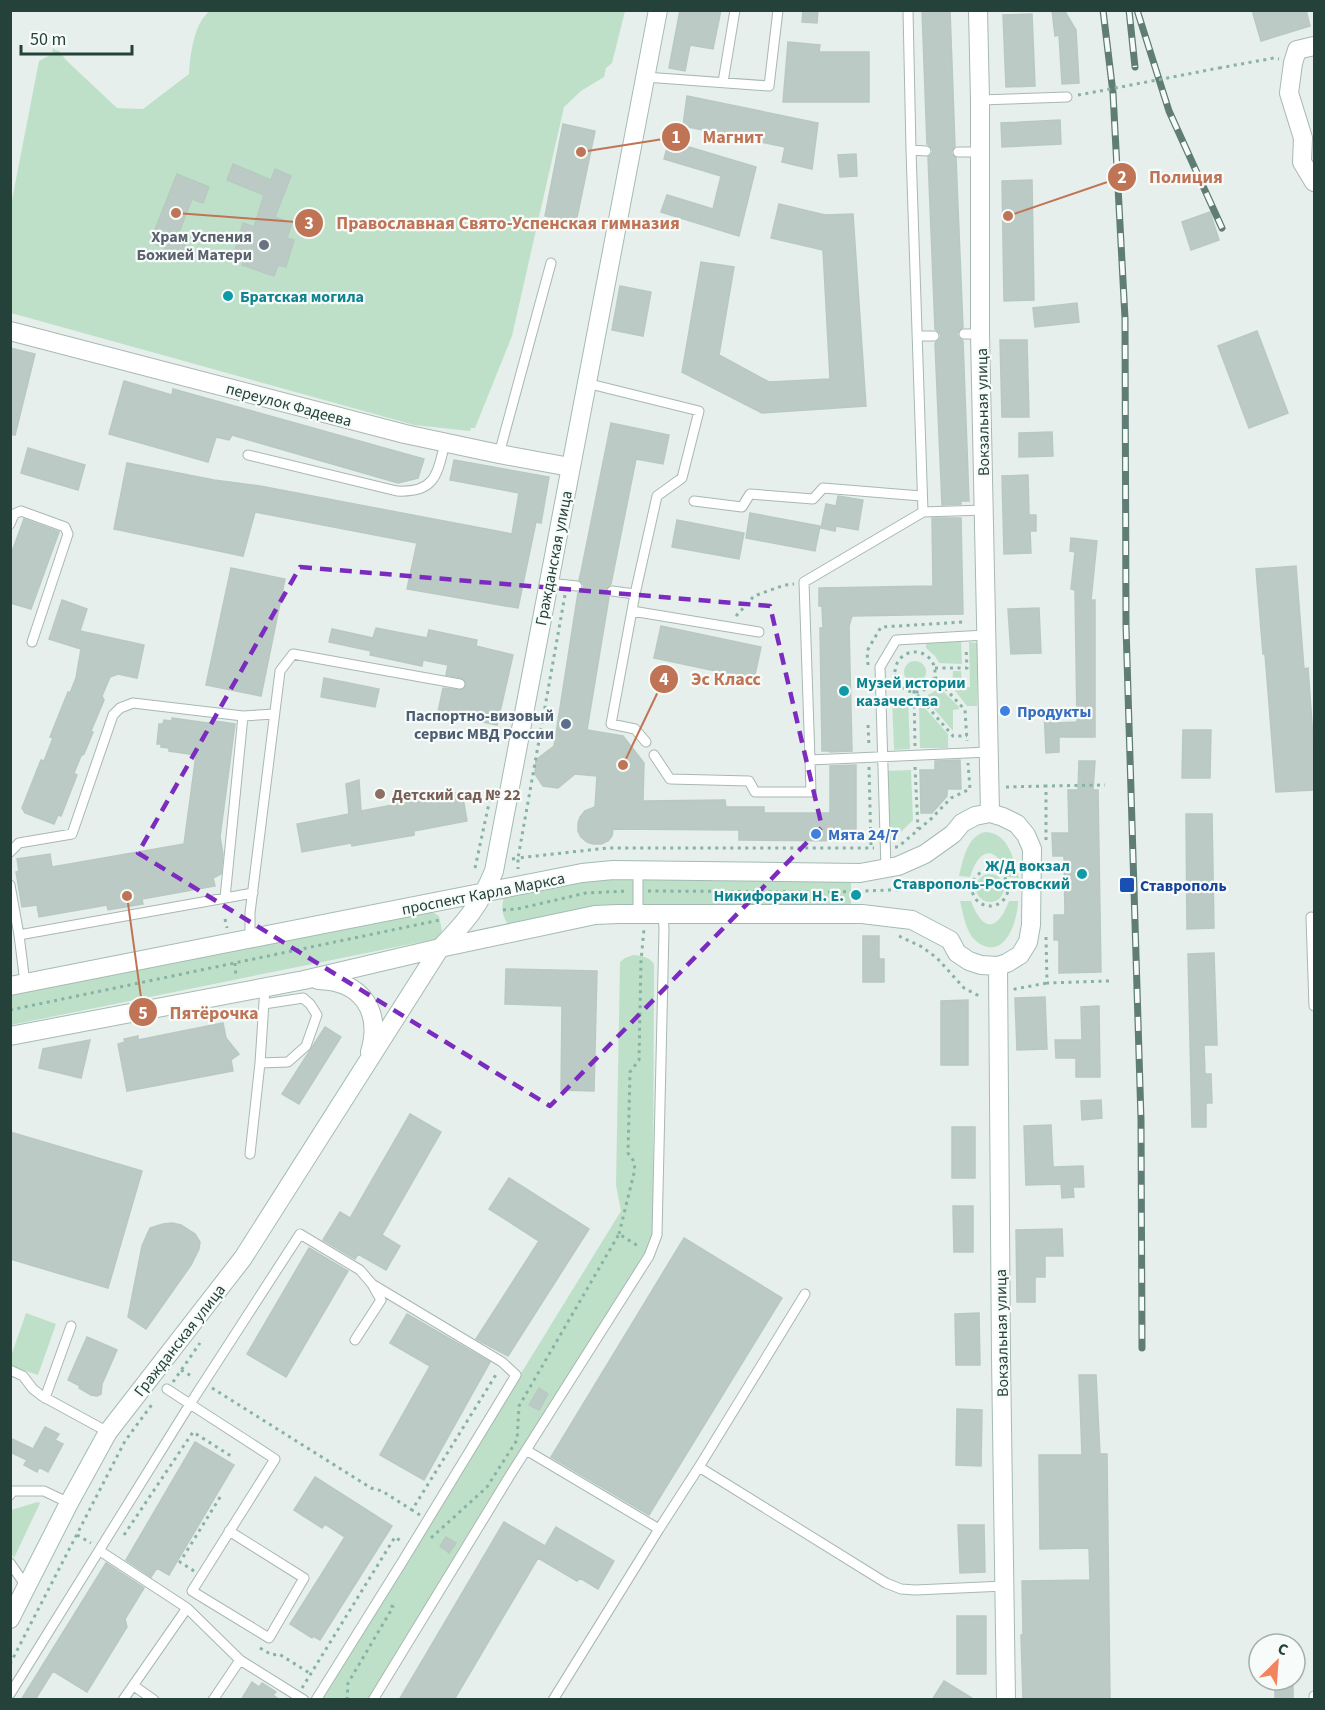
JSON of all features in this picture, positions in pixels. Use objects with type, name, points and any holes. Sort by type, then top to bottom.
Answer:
[{"type":"main road","name":"Гражданская улица","points":[[13,1608],[27,1587],[108,1432],[243,1258],[440,948],[463,925],[484,893],[495,863],[658,10]]},
{"type":"main road","name":"Вокзальная улица","points":[[978,10],[980,152],[972,334],[984,510],[990,813]]},
{"type":"main road","points":[[1314,46],[1297,50],[1289,93],[1303,138],[1302,162],[1314,182]]},
{"type":"main road","name":"переулок Фадеева","points":[[10,331],[405,434],[570,467]]},
{"type":"main road","points":[[10,1036],[237,993],[264,995],[304,980],[596,915],[637,922],[663,914],[862,914],[912,920],[950,940],[957,953],[969,961],[981,965],[998,966],[1020,955],[1028,942],[1031,925],[1032,849],[1026,835],[1017,824],[990,813]]},
{"type":"main road","name":"проспект Карла Маркса","points":[[18,985],[582,873],[638,870],[860,873],[886,869],[925,854],[953,834],[962,823],[975,816],[990,813]]},
{"type":"main road","name":"Вокзальная улица","points":[[998,966],[1006,1700]]},
{"type":"main road","name":"Гражданская улица","points":[[304,980],[327,980],[341,983],[355,989],[365,1001],[373,1024],[374,1036],[363,1070]]},
{"type":"lane","points":[[723,82],[735,10]]},
{"type":"lane","points":[[645,77],[769,86],[778,10]]},
{"type":"lane","points":[[908,10],[923,512]]},
{"type":"lane","points":[[980,100],[1067,97]]},
{"type":"lane","points":[[911,150],[926,151]]},
{"type":"lane","points":[[958,152],[980,152]]},
{"type":"lane","points":[[499,454],[551,263]]},
{"type":"lane","points":[[917,336],[934,336]]},
{"type":"lane","points":[[586,383],[699,411],[682,478],[657,496],[635,594],[611,724],[635,729],[646,742]]},
{"type":"lane","points":[[248,454],[397,492],[413,492],[426,487],[436,475],[445,443]]},
{"type":"lane","points":[[694,501],[742,507],[750,494],[813,499],[823,488],[921,496]]},
{"type":"lane","points":[[654,755],[670,779],[749,782],[755,792],[811,792],[804,582],[923,512],[984,510]]},
{"type":"lane","points":[[10,524],[14,514],[21,511],[65,527],[68,534],[32,642]]},
{"type":"lane","points":[[548,583],[577,585]]},
{"type":"lane","points":[[612,591],[635,594]]},
{"type":"lane","points":[[632,611],[759,632]]},
{"type":"lane","points":[[886,869],[880,667],[896,640],[986,635]]},
{"type":"lane","points":[[250,939],[250,913],[280,671],[293,654],[460,684]]},
{"type":"lane","points":[[10,852],[20,843],[72,834],[113,715],[120,708],[133,703],[243,716],[274,714]]},
{"type":"lane","points":[[225,898],[243,716]]},
{"type":"lane","points":[[810,760],[989,752]]},
{"type":"lane","points":[[637,922],[638,870]]},
{"type":"lane","points":[[10,885],[19,935],[18,985]]},
{"type":"lane","points":[[19,935],[253,893]]},
{"type":"lane","points":[[373,1700],[526,1450],[649,1256],[657,1235],[663,914]]},
{"type":"lane","points":[[1311,917],[1314,1006]]},
{"type":"lane","points":[[250,1154],[260,1063],[264,995],[303,998],[310,1004],[317,1016],[306,1046],[288,1062],[260,1063]]},
{"type":"lane","points":[[10,1694],[203,1383],[300,1234],[360,1270],[372,1284],[381,1300],[356,1340]]},
{"type":"lane","points":[[316,1700],[516,1374],[502,1362],[372,1284]]},
{"type":"lane","points":[[553,1700],[804,1294]]},
{"type":"lane","points":[[45,1398],[70,1326]]},
{"type":"lane","points":[[10,1370],[23,1376],[33,1389],[45,1398],[108,1432]]},
{"type":"lane","points":[[168,1389],[275,1459],[229,1531],[192,1591],[268,1638],[304,1578],[229,1531]]},
{"type":"lane","points":[[526,1450],[659,1529]]},
{"type":"lane","points":[[699,1467],[886,1583],[900,1589],[1005,1586]]},
{"type":"lane","points":[[11,1492],[44,1491],[69,1503]]},
{"type":"lane","points":[[100,1551],[187,1608],[240,1660],[301,1698]]},
{"type":"lane","points":[[10,1563],[27,1587]]},
{"type":"lane","points":[[123,1700],[187,1608]]},
{"type":"lane","points":[[213,1700],[240,1660]]},
{"type":"lane","points":[[134,1686],[154,1700]]},
{"type":"path","points":[[1067,97],[1274,58]]},
{"type":"path","points":[[726,627],[754,596],[785,585],[804,582]]},
{"type":"path","points":[[934,668],[967,668],[964,622]]},
{"type":"path","points":[[864,849],[898,847],[951,798],[970,789],[965,710],[935,677],[934,668],[922,653],[908,653],[896,663],[896,678],[906,690],[922,691],[929,687],[935,677]]},
{"type":"path","points":[[1004,787],[1105,785]]},
{"type":"path","points":[[1046,786],[1046,842]]},
{"type":"path","points":[[505,860],[518,858],[518,871]]},
{"type":"path","points":[[992,870],[1004,876],[1009,887],[1002,902],[990,907],[975,900],[972,887],[977,874],[992,870]]},
{"type":"path","points":[[1046,887],[1064,883]]},
{"type":"path","points":[[867,885],[867,900]]},
{"type":"path","points":[[954,888],[972,887]]},
{"type":"path","points":[[503,910],[517,909],[586,893],[638,891],[867,892],[941,888]]},
{"type":"path","points":[[517,901],[517,915]]},
{"type":"path","points":[[225,918],[231,943]]},
{"type":"path","points":[[10,1010],[440,920]]},
{"type":"path","points":[[428,1541],[487,1487],[517,1440],[519,1406],[619,1234],[635,1169],[628,1153],[630,1072],[639,1060],[644,929],[637,922]]},
{"type":"path","points":[[1046,930],[1047,983]]},
{"type":"path","points":[[898,936],[908,939],[930,953],[964,988],[981,997]]},
{"type":"path","points":[[235,963],[237,993]]},
{"type":"path","points":[[1007,997],[1015,988],[1047,983],[1109,981]]},
{"type":"path","points":[[619,1234],[638,1246]]},
{"type":"path","points":[[181,1370],[371,1488],[382,1491],[421,1515],[417,1520]]},
{"type":"path","points":[[412,1510],[496,1373],[505,1384],[499,1394],[519,1406]]},
{"type":"path","points":[[124,1535],[193,1432],[231,1456]]},
{"type":"path","points":[[195,1572],[180,1562],[222,1494]]},
{"type":"path","points":[[301,1698],[395,1537],[402,1542]]},
{"type":"path","points":[[347,1700],[348,1683],[393,1607],[389,1604]]},
{"type":"highlighted area","points":[[300,567],[770,606],[822,827],[550,1106],[138,853]]},
{"type":"green space","points":[[210,11],[625,11],[612,63],[606,68],[604,77],[581,91],[564,107],[512,336],[475,428],[471,428],[470,431],[414,425],[11,313],[11,205],[39,61],[52,54],[53,48],[58,50],[117,108],[143,109],[189,74],[197,31],[200,23]]},
{"type":"green space","points":[[961,640],[962,664],[939,663],[926,648],[926,641]]},
{"type":"green space","points":[[969,642],[978,643],[977,706],[967,706],[952,687],[953,671],[961,671],[962,687],[970,687]]},
{"type":"green space","points":[[915,661],[923,664],[926,672],[923,680],[915,683],[907,680],[904,672],[907,664]]},
{"type":"green space","points":[[940,688],[959,707],[953,710],[953,731],[928,702],[928,695]]},
{"type":"green space","points":[[892,697],[908,697],[910,749],[894,750]]},
{"type":"green space","points":[[919,707],[924,707],[948,734],[948,748],[920,748]]},
{"type":"green space","points":[[911,770],[913,820],[895,838],[889,839],[885,771]]},
{"type":"green space","points":[[993,833],[1005,842],[1012,855],[1019,878],[1007,877],[999,859],[989,853],[979,859],[970,877],[959,876],[970,843],[979,834]]},
{"type":"green space","points":[[990,874],[1000,878],[1004,888],[1000,898],[990,902],[980,898],[976,888],[980,878]]},
{"type":"green space","points":[[617,877],[851,880],[851,907],[615,905],[591,907],[508,924],[504,918],[502,908],[504,897],[584,880]]},
{"type":"green space","points":[[960,901],[971,901],[980,918],[990,924],[1000,919],[1009,901],[1018,901],[1014,923],[1002,944],[995,947],[986,946],[972,937],[964,920]]},
{"type":"green space","points":[[429,910],[439,916],[442,931],[436,939],[11,1025],[10,994]]},
{"type":"green space","points":[[633,955],[647,958],[654,964],[653,1239],[647,1253],[372,1699],[320,1700],[621,1211],[616,1185],[620,962]]},
{"type":"green space","points":[[26,1313],[56,1324],[38,1375],[11,1366],[11,1356]]},
{"type":"green space","points":[[40,1503],[14,1558],[11,1553],[11,1510]]},
{"type":"building","points":[[680,10],[721,10],[713,49],[690,45],[685,71],[669,68]]},
{"type":"building","points":[[803,10],[818,10],[817,23],[802,22]]},
{"type":"building","points":[[922,10],[950,10],[955,146],[951,153],[956,158],[963,328],[957,335],[963,341],[969,501],[961,501],[961,504],[942,505],[935,343],[941,335],[935,329],[928,157],[933,151],[927,144]]},
{"type":"building","points":[[1052,10],[1064,10],[1076,30],[1079,83],[1062,84],[1059,35],[1055,36]]},
{"type":"building","points":[[1252,10],[1306,10],[1310,26],[1261,41]]},
{"type":"building","points":[[1032,14],[1035,86],[1006,87],[1003,15]]},
{"type":"building","points":[[788,42],[820,45],[819,52],[869,52],[869,102],[783,102]]},
{"type":"building","points":[[687,96],[818,123],[812,169],[782,162],[785,147],[683,126]]},
{"type":"building","points":[[1060,120],[1061,144],[1002,147],[1001,123]]},
{"type":"building","points":[[563,124],[595,131],[576,222],[545,216]]},
{"type":"building","points":[[669,141],[756,167],[739,236],[661,212],[667,195],[713,209],[721,176],[664,159]]},
{"type":"building","points":[[856,154],[857,176],[840,177],[838,155]]},
{"type":"building","name":"Храм Успения Божией Матери","points":[[233,164],[271,180],[275,169],[291,176],[275,217],[292,223],[287,238],[294,240],[286,267],[278,265],[274,276],[242,265],[246,254],[235,250],[243,223],[254,227],[264,195],[227,180]]},
{"type":"building","points":[[177,174],[209,187],[203,203],[192,199],[178,235],[188,239],[182,255],[150,242]]},
{"type":"building","points":[[1032,180],[1034,300],[1004,301],[1002,181]]},
{"type":"building","points":[[779,204],[825,215],[853,214],[866,406],[762,413],[682,372],[701,262],[734,267],[719,355],[769,382],[830,379],[823,250],[771,238]]},
{"type":"building","points":[[1210,212],[1219,240],[1191,250],[1182,222]]},
{"type":"building","points":[[620,286],[651,292],[643,336],[612,330]]},
{"type":"building","points":[[1077,303],[1079,322],[1035,327],[1033,308]]},
{"type":"building","points":[[1257,331],[1288,413],[1249,428],[1218,346]]},
{"type":"building","points":[[1000,340],[1027,340],[1029,417],[1002,417]]},
{"type":"building","points":[[10,348],[35,354],[15,435],[10,434]]},
{"type":"building","points":[[124,381],[172,395],[173,389],[424,459],[418,478],[398,483],[232,435],[229,440],[216,437],[208,462],[109,434]]},
{"type":"building","points":[[611,423],[669,435],[663,464],[636,459],[611,584],[605,590],[609,597],[587,730],[623,736],[644,763],[643,801],[725,800],[726,807],[764,807],[764,813],[830,813],[830,766],[856,765],[856,841],[739,840],[739,830],[613,829],[608,841],[593,844],[581,837],[578,823],[585,811],[595,807],[597,776],[575,774],[558,788],[543,786],[535,774],[536,760],[554,746],[578,593],[584,587],[579,580]]},
{"type":"building","points":[[1052,432],[1053,456],[1019,457],[1019,433]]},
{"type":"building","points":[[28,448],[85,465],[78,490],[21,473]]},
{"type":"building","points":[[454,460],[549,477],[541,523],[536,522],[518,608],[407,589],[417,543],[255,512],[243,556],[114,529],[127,463],[512,534],[519,493],[450,480]]},
{"type":"building","points":[[1028,475],[1029,515],[1036,515],[1036,531],[1030,531],[1031,553],[1004,554],[1002,476]]},
{"type":"building","points":[[838,496],[863,500],[858,530],[836,526],[835,531],[821,528],[826,504],[836,506]]},
{"type":"building","points":[[750,513],[820,526],[815,551],[746,538]]},
{"type":"building","points":[[932,518],[961,518],[963,614],[852,616],[849,626],[852,751],[822,751],[820,628],[823,628],[819,588],[933,586]]},
{"type":"building","points":[[24,519],[59,532],[31,609],[10,603],[10,557]]},
{"type":"building","points":[[677,520],[744,533],[739,559],[672,547]]},
{"type":"building","points":[[1071,538],[1097,541],[1091,600],[1095,600],[1095,737],[1059,737],[1059,752],[1046,753],[1044,709],[1055,723],[1077,722],[1075,590],[1071,589],[1075,552],[1070,551]]},
{"type":"building","points":[[1296,566],[1304,669],[1308,668],[1314,752],[1314,790],[1276,792],[1256,569]]},
{"type":"building","points":[[231,568],[285,579],[261,696],[206,685]]},
{"type":"building","points":[[62,600],[87,609],[80,631],[144,645],[137,678],[118,674],[110,677],[102,696],[104,700],[91,731],[93,732],[74,773],[77,775],[61,816],[58,815],[54,824],[25,813],[22,808],[41,760],[44,761],[53,738],[50,737],[76,678],[81,649],[49,639]]},
{"type":"building","points":[[1039,608],[1041,653],[1011,654],[1008,609]]},
{"type":"building","points":[[661,626],[761,647],[754,679],[654,658]]},
{"type":"building","points":[[376,628],[427,638],[429,630],[477,640],[476,646],[513,655],[497,725],[438,712],[443,688],[462,690],[466,686],[464,679],[446,675],[448,665],[423,660],[422,666],[370,655],[371,651],[329,642],[332,629],[373,638]]},
{"type":"building","points":[[324,678],[379,689],[375,707],[321,697]]},
{"type":"building","points":[[172,718],[215,724],[215,721],[235,724],[220,837],[223,854],[221,874],[213,878],[215,886],[142,899],[143,904],[108,910],[107,905],[39,917],[37,905],[22,907],[16,872],[19,871],[17,859],[50,854],[52,867],[184,844],[196,755],[169,751],[169,748],[157,744],[159,724],[163,724],[164,720],[172,721]]},
{"type":"building","points":[[1183,730],[1211,730],[1210,778],[1182,778]]},
{"type":"building","points":[[960,760],[961,789],[947,789],[947,796],[932,813],[921,813],[920,770],[935,770],[935,761]]},
{"type":"building","name":"Ж/Д вокзал Ставрополь-Ростовский","points":[[1079,761],[1095,761],[1093,790],[1098,790],[1101,972],[1059,973],[1059,940],[1054,940],[1054,915],[1065,915],[1064,856],[1053,856],[1052,833],[1069,833],[1068,790],[1078,790]]},
{"type":"building","points":[[359,780],[361,811],[462,792],[467,821],[414,831],[414,835],[302,852],[297,824],[349,814],[346,784]]},
{"type":"building","points":[[1186,814],[1212,814],[1214,928],[1187,929]]},
{"type":"building","points":[[863,936],[879,936],[879,959],[884,959],[884,982],[863,982]]},
{"type":"building","points":[[1214,953],[1217,1045],[1204,1045],[1205,1074],[1211,1074],[1212,1103],[1206,1103],[1206,1127],[1192,1127],[1188,954]]},
{"type":"building","points":[[506,969],[597,971],[594,1091],[561,1090],[562,1006],[505,1004]]},
{"type":"building","points":[[1045,997],[1047,1049],[1017,1050],[1015,998]]},
{"type":"building","points":[[968,1000],[968,1065],[941,1065],[941,1001]]},
{"type":"building","points":[[1099,1006],[1100,1077],[1076,1077],[1076,1058],[1056,1058],[1055,1040],[1082,1040],[1081,1007]]},
{"type":"building","points":[[223,1023],[226,1038],[239,1054],[231,1060],[233,1071],[127,1091],[118,1044],[125,1042],[124,1039],[138,1036],[138,1040]]},
{"type":"building","points":[[325,1027],[341,1037],[299,1104],[282,1094]]},
{"type":"building","points":[[90,1040],[81,1078],[39,1068],[43,1049]]},
{"type":"building","points":[[1101,1100],[1102,1118],[1082,1120],[1081,1101]]},
{"type":"building","points":[[410,1114],[441,1132],[382,1235],[400,1246],[386,1270],[358,1254],[355,1259],[323,1240],[340,1212],[350,1218]]},
{"type":"building","points":[[1051,1125],[1053,1167],[1083,1166],[1084,1187],[1073,1187],[1074,1197],[1062,1198],[1061,1184],[1026,1185],[1024,1126]]},
{"type":"building","points":[[952,1127],[975,1127],[975,1178],[952,1178]]},
{"type":"building","points":[[10,1132],[142,1171],[108,1288],[10,1259]]},
{"type":"building","points":[[509,1178],[589,1229],[508,1356],[476,1339],[539,1241],[489,1209]]},
{"type":"building","points":[[953,1206],[973,1206],[973,1252],[954,1252]]},
{"type":"building","points":[[172,1223],[181,1225],[195,1234],[200,1242],[199,1249],[191,1265],[146,1329],[128,1317],[142,1246],[150,1228]]},
{"type":"building","points":[[1062,1229],[1063,1256],[1045,1256],[1045,1277],[1035,1277],[1035,1302],[1017,1302],[1016,1230]]},
{"type":"building","points":[[684,1238],[782,1298],[649,1515],[551,1457]]},
{"type":"building","points":[[309,1248],[348,1271],[286,1377],[247,1354]]},
{"type":"building","points":[[979,1313],[980,1365],[956,1365],[955,1314]]},
{"type":"building","points":[[407,1314],[490,1362],[424,1480],[380,1455],[430,1366],[390,1343]]},
{"type":"building","points":[[87,1337],[117,1350],[102,1384],[101,1394],[97,1396],[91,1395],[68,1380]]},
{"type":"building","points":[[1079,1375],[1096,1375],[1100,1454],[1107,1454],[1110,1700],[1023,1700],[1022,1581],[1090,1580],[1089,1548],[1040,1549],[1039,1455],[1082,1455]]},
{"type":"building","points":[[539,1388],[548,1394],[539,1410],[529,1405]]},
{"type":"building","points":[[957,1409],[982,1410],[981,1466],[956,1465]]},
{"type":"building","points":[[45,1427],[59,1434],[55,1440],[63,1444],[48,1472],[39,1467],[37,1472],[24,1465],[27,1460],[10,1452],[10,1438],[33,1449]]},
{"type":"building","points":[[195,1442],[234,1465],[169,1575],[157,1568],[151,1577],[126,1560]]},
{"type":"building","points":[[315,1477],[392,1526],[320,1640],[313,1636],[312,1638],[290,1624],[345,1537],[325,1524],[322,1528],[294,1510]]},
{"type":"building","points":[[504,1522],[545,1546],[556,1527],[614,1561],[598,1589],[580,1578],[577,1581],[538,1558],[454,1700],[399,1700]]},
{"type":"building","points":[[958,1525],[984,1525],[985,1572],[960,1573]]},
{"type":"building","points":[[446,1537],[456,1543],[449,1553],[440,1546]]},
{"type":"building","points":[[106,1563],[144,1588],[125,1619],[127,1627],[87,1692],[53,1671],[35,1700],[21,1700]]},
{"type":"building","points":[[957,1616],[986,1616],[986,1674],[957,1674]]},
{"type":"building","points":[[944,1681],[975,1700],[932,1700]]},
{"type":"building","points":[[252,1682],[259,1687],[262,1683],[276,1692],[273,1695],[280,1700],[241,1700]]},
{"type":"building","points":[[1275,1692],[1293,1692],[1293,1699],[1275,1699]]},
{"type":"railway","points":[[1103,10],[1113,93],[1125,318],[1126,626],[1141,1120],[1142,1348]]},
{"type":"railway","points":[[1129,10],[1135,67]]},
{"type":"railway","points":[[1137,10],[1169,111],[1222,228]]},
{"type":"place","name":"Магнит","points":[[581,152]]},
{"type":"place","name":"Православная Свято-Успенская гимназия","points":[[176,213]]},
{"type":"place","name":"Полиция","points":[[1008,216]]},
{"type":"place","name":"Храм Успения Божией Матери","points":[[264,245]]},
{"type":"place","name":"Братская могила","points":[[228,296]]},
{"type":"place","name":"Музей истории казачества","points":[[844,691]]},
{"type":"place","name":"Продукты","points":[[1005,711]]},
{"type":"place","name":"Паспортно-визовый сервис МВД России","points":[[566,724]]},
{"type":"place","name":"Эс Класс","points":[[623,765]]},
{"type":"place","name":"Детский сад № 22","points":[[380,794]]},
{"type":"place","name":"Мята 24/7","points":[[816,834]]},
{"type":"place","name":"Ж/Д вокзал Ставрополь-Ростовский","points":[[1082,874]]},
{"type":"place","name":"Ставрополь","points":[[1127,885]]},
{"type":"place","name":"Никифораки Н. Е.","points":[[856,895]]},
{"type":"place","name":"Пятёрочка","points":[[127,896]]}]
